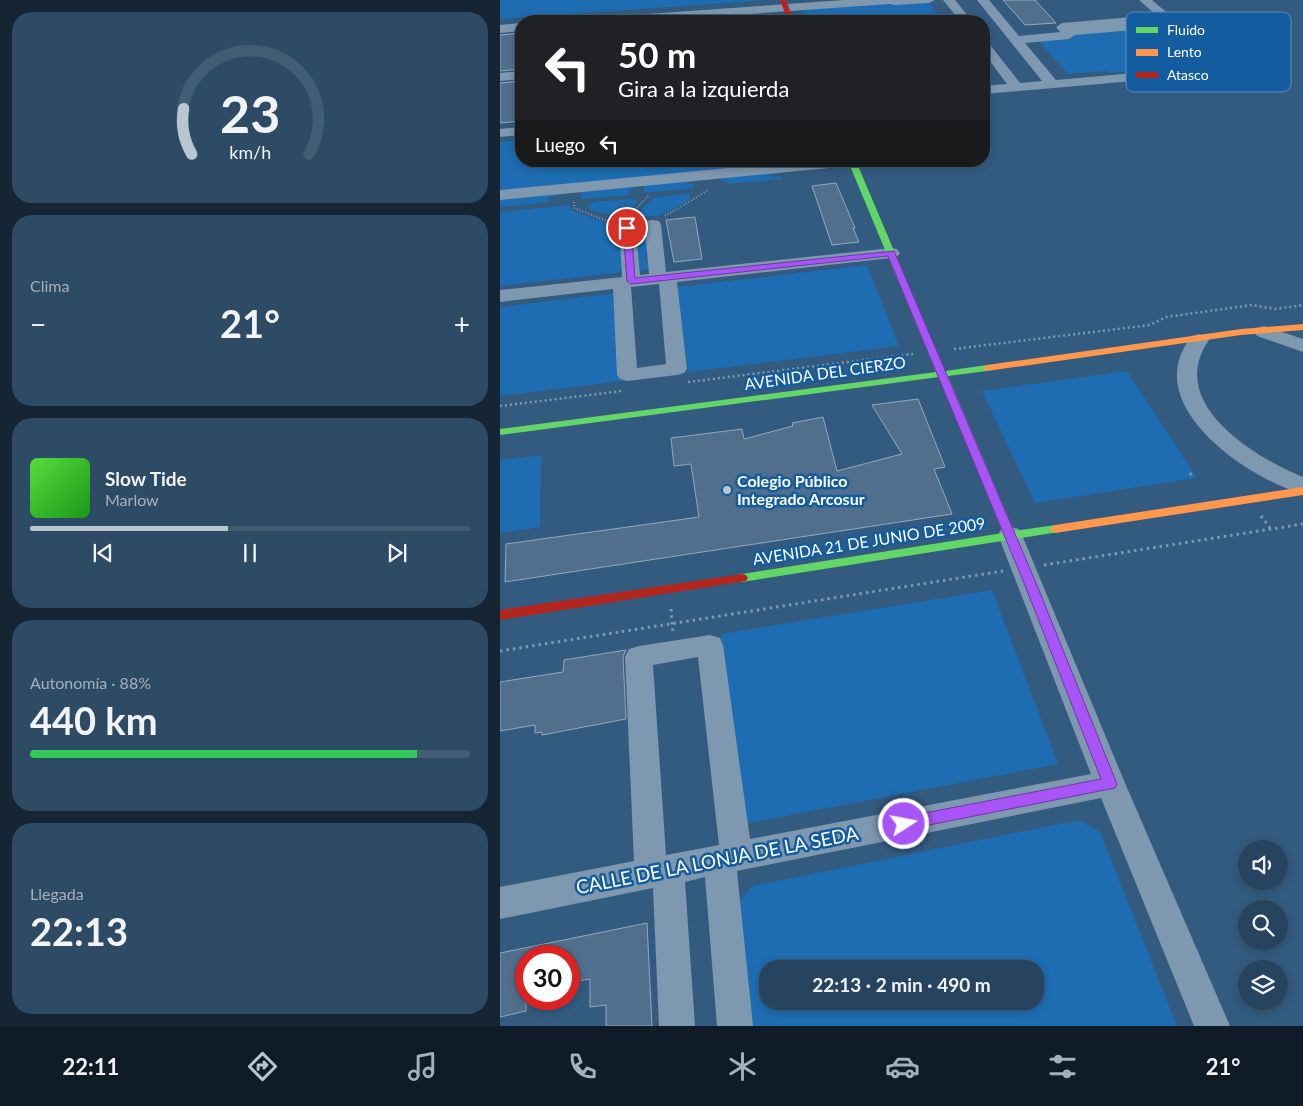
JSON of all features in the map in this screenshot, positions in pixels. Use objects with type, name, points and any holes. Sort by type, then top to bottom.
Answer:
[{"type":"main road","points":[[853,167],[1010,535]]},
{"type":"main road","name":"AVENIDA DEL CIERZO","points":[[500,432],[1199,340],[1234,333],[1264,332],[1303,327]]},
{"type":"main road","name":"AVENIDA 21 DE JUNIO DE 2009","points":[[500,615],[1303,491]]},
{"type":"street","points":[[680,15],[784,4],[930,0]]},
{"type":"street","points":[[949,0],[961,15]]},
{"type":"street","points":[[983,0],[1052,84]]},
{"type":"street","points":[[1145,0],[1159,12]]},
{"type":"street","points":[[1006,28],[1059,24],[1069,35],[1015,40]]},
{"type":"street","points":[[1064,29],[1126,24]]},
{"type":"street","points":[[500,29],[515,28]]},
{"type":"street","points":[[990,53],[1017,88]]},
{"type":"street","points":[[500,70],[515,69]]},
{"type":"street","points":[[500,77],[515,76]]},
{"type":"street","points":[[990,90],[1126,78]]},
{"type":"street","points":[[500,133],[515,132]]},
{"type":"street","points":[[500,195],[708,175],[710,189],[847,167]]},
{"type":"street","points":[[500,209],[560,203],[560,189]]},
{"type":"street","points":[[653,225],[677,368],[627,375],[626,282],[627,228],[653,225]]},
{"type":"street","points":[[500,296],[891,253]]},
{"type":"street","points":[[1264,332],[1303,346]]},
{"type":"street","points":[[1199,340],[1188,359],[1188,379],[1196,404],[1207,421],[1221,436],[1252,461],[1272,473],[1303,486]]},
{"type":"street","points":[[1010,535],[1110,784],[1212,1026]]},
{"type":"street","points":[[677,1026],[639,656],[673,637],[710,645],[728,858],[735,1026]]},
{"type":"street","name":"CALLE DE LA LONJA DE LA SEDA","points":[[500,903],[1110,784]]},
{"type":"path","points":[[682,383],[1150,325],[1166,317],[1252,305],[1275,309],[1303,306]]},
{"type":"path","points":[[500,406],[624,390]]},
{"type":"path","points":[[1190,473],[1193,478]]},
{"type":"path","points":[[500,651],[673,637],[1024,568],[1303,524]]},
{"type":"path","points":[[669,589],[673,637]]},
{"type":"shaded area","points":[[500,0],[769,0],[557,15],[515,15],[515,18],[500,19]]},
{"type":"shaded area","points":[[928,1],[938,15],[804,15],[802,10]]},
{"type":"shaded area","points":[[1126,29],[1126,72],[1068,74],[1037,39],[1074,36],[1072,33]]},
{"type":"shaded area","points":[[515,141],[515,167],[766,167],[500,193],[500,142]]},
{"type":"shaded area","points":[[769,171],[771,177],[781,176],[783,179],[727,184],[726,180],[721,181],[720,176]]},
{"type":"shaded area","points":[[687,180],[688,184],[694,184],[694,188],[644,193],[644,184]]},
{"type":"shaded area","points":[[633,185],[634,189],[629,190],[629,195],[581,199],[581,190]]},
{"type":"shaded area","points":[[554,192],[554,197],[549,197],[549,202],[500,207],[501,197]]},
{"type":"shaded area","points":[[690,195],[690,199],[665,213],[651,216],[637,214],[653,198]]},
{"type":"shaded area","points":[[636,200],[637,203],[619,218],[586,208],[593,202]]},
{"type":"shaded area","points":[[570,205],[571,210],[614,226],[623,224],[626,268],[616,273],[500,286],[500,212]]},
{"type":"shaded area","points":[[649,230],[651,252],[646,253],[646,262],[653,261],[654,269],[638,271],[636,247],[641,246],[641,238],[636,238],[635,231]]},
{"type":"shaded area","points":[[867,265],[899,346],[688,372],[677,287]]},
{"type":"shaded area","points":[[617,293],[622,381],[500,396],[500,307]]},
{"type":"shaded area","points":[[1127,371],[1197,478],[1035,503],[982,391]]},
{"type":"shaded area","points":[[541,455],[540,527],[500,533],[500,460]]},
{"type":"shaded area","points":[[992,590],[1058,764],[744,824],[721,634]]},
{"type":"shaded area","points":[[1079,820],[1100,832],[1177,1026],[751,1026],[737,904],[752,886]]},
{"type":"building","points":[[1003,0],[1035,0],[1056,23],[1025,25]]},
{"type":"building","points":[[515,34],[515,70],[500,71],[500,35]]},
{"type":"building","points":[[515,82],[515,122],[500,123],[500,83]]},
{"type":"building","points":[[836,183],[859,242],[832,245],[812,186]]},
{"type":"building","points":[[695,217],[702,259],[674,262],[666,220]]},
{"type":"building","points":[[918,399],[945,467],[934,469],[952,514],[505,582],[506,544],[699,517],[691,464],[674,466],[671,438],[742,429],[744,439],[793,426],[792,423],[823,417],[837,471],[902,454],[872,405]]},
{"type":"building","points":[[626,650],[623,657],[626,719],[542,735],[542,732],[535,733],[535,725],[500,731],[500,682],[563,672],[564,660]]},
{"type":"building","points":[[647,923],[652,1026],[606,1026],[606,1005],[590,1007],[590,979],[580,981],[580,945],[539,945]]},
{"type":"building","points":[[515,950],[515,1010],[526,1011],[500,1017],[500,953]]},
{"type":"traffic: fast","points":[[855,167],[1010,535]]},
{"type":"traffic: fast","points":[[500,432],[987,368]]},
{"type":"traffic: fast","points":[[742,578],[1055,529]]},
{"type":"traffic: slow","points":[[987,368],[1241,332],[1303,327]]},
{"type":"traffic: slow","points":[[1055,529],[1303,491]]},
{"type":"traffic: jam","points":[[783,0],[789,15]]},
{"type":"traffic: jam","points":[[500,615],[742,578]]},
{"type":"place","name":"Colegio Público Integrado Arcosur","points":[[727,490]]},
{"type":"route","points":[[627,228],[631,281],[891,253],[1024,568],[1110,784],[904,824]]}]
